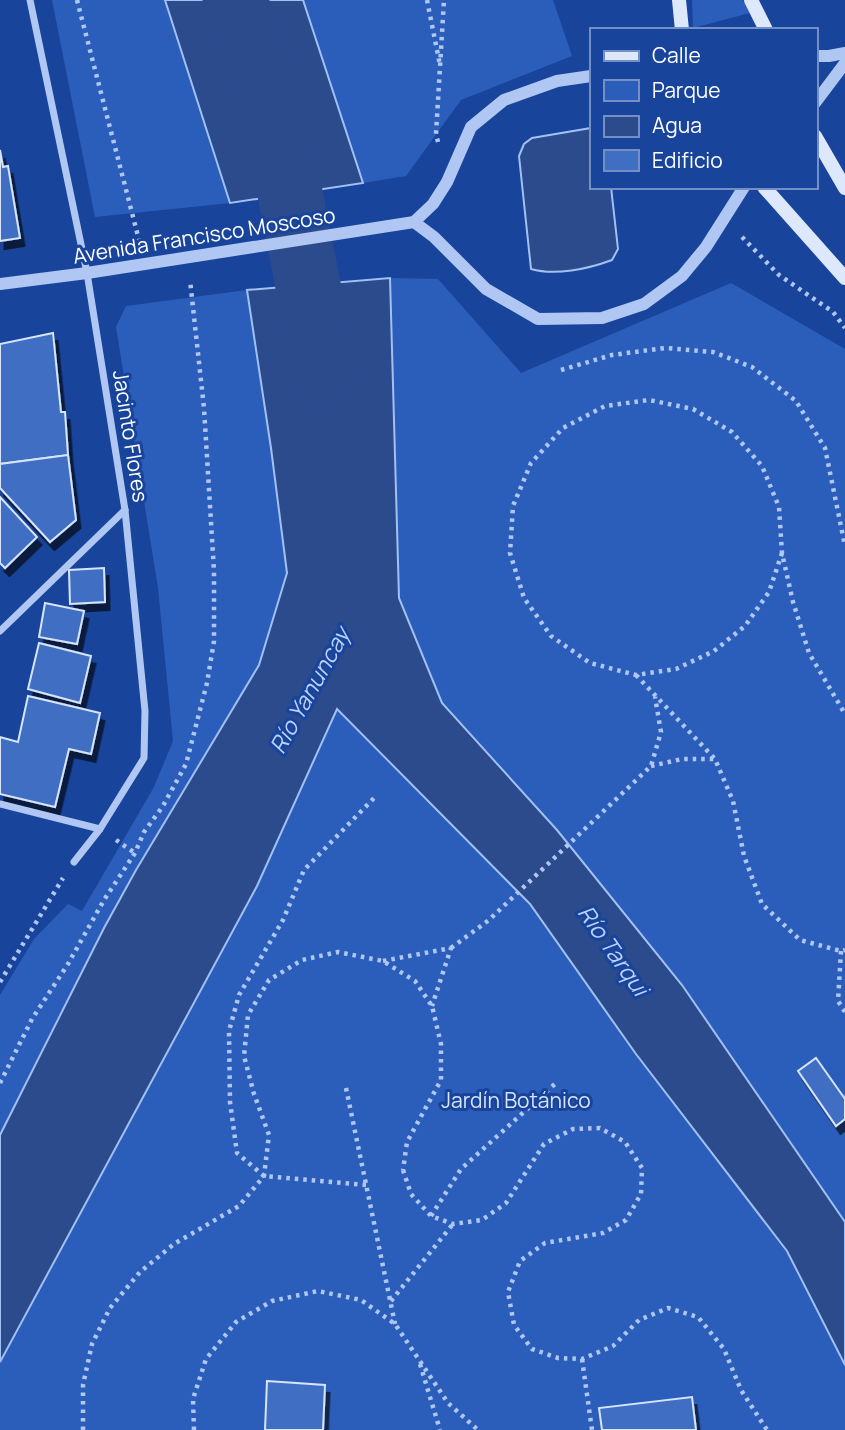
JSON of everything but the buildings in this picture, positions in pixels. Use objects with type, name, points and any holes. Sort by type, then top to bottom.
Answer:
[{"type":"main road","points":[[679,0],[682,28]]},
{"type":"main road","points":[[751,0],[765,28]]},
{"type":"main road","points":[[817,139],[845,188]]},
{"type":"main road","points":[[766,189],[845,278]]},
{"type":"street","name":"Jacinto Flores","points":[[30,0],[87,273],[125,510],[145,711],[144,758],[100,829],[74,862]]},
{"type":"street","points":[[817,56],[829,57],[845,53]]},
{"type":"street","points":[[817,100],[845,63]]},
{"type":"street","points":[[590,76],[557,81],[504,100],[471,127],[447,182],[433,204],[414,222],[434,237],[486,289],[538,319],[602,318],[643,304],[682,276],[706,247],[743,189]]},
{"type":"street","name":"Avenida Francisco Moscoso","points":[[0,284],[414,222]]},
{"type":"street","points":[[0,631],[125,510]]},
{"type":"street","points":[[0,804],[100,829]]},
{"type":"path","points":[[77,0],[145,264]]},
{"type":"path","points":[[427,0],[441,69]]},
{"type":"path","points":[[444,0],[436,134],[447,182]]},
{"type":"path","points":[[724,220],[779,275],[833,312],[845,328]]},
{"type":"path","points":[[561,370],[612,355],[665,348],[713,352],[752,367],[796,401],[825,448],[845,546]]},
{"type":"path","points":[[782,553],[769,592],[745,626],[714,652],[676,669],[636,675],[590,663],[551,636],[524,598],[510,553],[513,506],[531,463],[563,428],[605,406],[649,400],[693,409],[732,432],[762,466],[779,507],[782,553],[793,602],[809,653],[845,714]]},
{"type":"path","points":[[636,675],[715,759],[733,801],[744,856],[762,904],[800,940],[843,951],[838,1002],[845,1012]]},
{"type":"path","points":[[383,961],[451,948],[489,920],[593,823],[651,766],[661,732],[655,697]]},
{"type":"path","points":[[651,766],[682,759],[715,759]]},
{"type":"path","points":[[366,1185],[264,1176],[237,1153],[230,1102],[229,1031],[239,995],[283,920],[304,870],[376,796]]},
{"type":"path","points":[[0,982],[74,862]]},
{"type":"path","points":[[432,1006],[451,948]]},
{"type":"path","points":[[83,1430],[83,1385],[86,1371],[92,1344],[110,1308],[140,1272],[174,1244],[239,1206],[264,1176],[269,1135],[244,1056],[248,1015],[269,981],[302,960],[338,952],[383,961],[415,982],[432,1006],[440,1044],[441,1080],[407,1142],[403,1170],[411,1194],[431,1216],[453,1224],[482,1220],[506,1203],[544,1144],[573,1129],[600,1128],[625,1142],[642,1168],[641,1194],[626,1220],[603,1233],[545,1243],[520,1261],[508,1292],[514,1325],[532,1349],[558,1358],[582,1359],[614,1346],[639,1320],[668,1308],[698,1317],[724,1349],[741,1390],[767,1430]]},
{"type":"path","points":[[431,1216],[461,1169],[557,1082]]},
{"type":"path","points":[[346,1088],[395,1324]]},
{"type":"path","points":[[391,1301],[453,1224]]},
{"type":"path","points":[[194,1430],[193,1399],[206,1359],[236,1322],[272,1301],[318,1291],[361,1300],[395,1324],[448,1402],[478,1430]]},
{"type":"path","points":[[582,1359],[592,1430]]},
{"type":"path","points":[[418,1360],[440,1430]]},
{"type":"green space","points":[[52,0],[165,0],[230,203],[95,217]]},
{"type":"green space","points":[[303,0],[553,0],[572,56],[461,100],[406,176],[363,183]]},
{"type":"green space","points":[[692,0],[743,0],[750,13],[693,28]]},
{"type":"green space","name":"Jardín Botánico","points":[[390,278],[438,279],[521,373],[731,283],[845,349],[845,1352],[839,1357],[845,1365],[845,1430],[0,1430],[0,1362],[257,886],[337,708],[399,598]]},
{"type":"green space","points":[[247,290],[287,573],[259,665],[104,928],[0,1135],[0,995],[34,939],[68,904],[82,911],[154,787],[173,741],[158,588],[116,327],[126,306]]},
{"type":"water","points":[[165,0],[303,0],[363,183],[230,203]]},
{"type":"water","points":[[590,128],[590,189],[611,189],[618,249],[612,260],[561,272],[531,269],[519,156],[524,144],[532,138]]},
{"type":"water","name":"Río Tarqui","points":[[390,278],[399,598],[442,703],[557,830],[682,985],[845,1222],[845,1365],[787,1251],[636,1054],[530,904],[337,709],[257,886],[0,1362],[0,1135],[104,928],[259,665],[287,573],[247,290]]},
{"type":"waterway","name":"Río Yanuncay","points":[[235,0],[275,117],[317,331],[322,374]]}]
